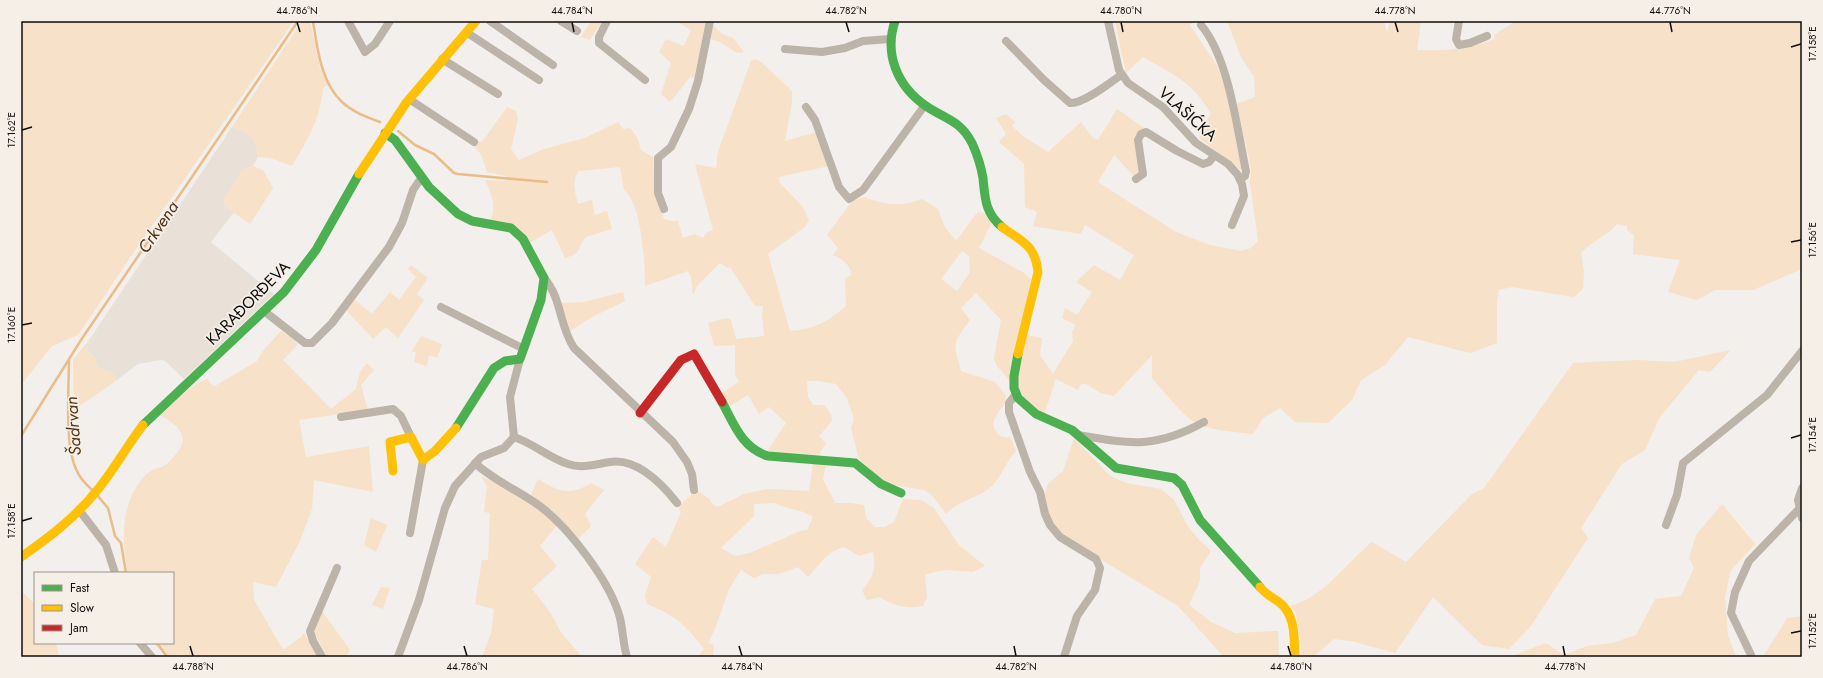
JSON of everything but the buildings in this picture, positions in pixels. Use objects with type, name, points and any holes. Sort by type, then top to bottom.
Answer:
[{"type":"street","points":[[348,21],[366,52],[374,44],[390,21]]},
{"type":"street","name":"KARAĐORĐEVA","points":[[21,557],[51,536],[79,510],[99,488],[142,426],[176,392],[284,292],[316,250],[361,171],[409,99],[476,21]]},
{"type":"street","points":[[490,21],[553,65]]},
{"type":"street","points":[[562,21],[577,32]]},
{"type":"street","points":[[607,21],[600,36],[599,43],[645,80]]},
{"type":"street","points":[[664,208],[658,193],[658,158],[671,147],[689,109],[698,81],[710,21]]},
{"type":"street","points":[[895,21],[890,39],[894,63],[904,86],[925,105],[951,118],[965,132],[979,159],[989,212],[995,221],[1028,245],[1038,264],[1038,272],[1014,376],[1016,394],[1031,411],[1066,426],[1116,468],[1174,478],[1182,485],[1200,520],[1258,584],[1265,595],[1279,602],[1289,610],[1293,624],[1295,657]]},
{"type":"street","points":[[1006,41],[1048,84],[1070,103],[1076,102],[1121,75],[1108,21]]},
{"type":"street","points":[[1459,21],[1456,39],[1459,44],[1470,43],[1487,36]]},
{"type":"street","points":[[1201,25],[1215,46],[1228,89],[1246,171],[1245,176],[1240,179],[1244,196],[1232,225]]},
{"type":"street","points":[[466,32],[539,80]]},
{"type":"street","points":[[785,49],[822,52],[845,48],[863,41],[890,39]]},
{"type":"street","points":[[442,59],[498,94]]},
{"type":"street","name":"VLAŠIĆKA","points":[[1121,75],[1131,86],[1168,111],[1196,143],[1233,169],[1240,179]]},
{"type":"street","points":[[409,99],[474,142]]},
{"type":"street","points":[[806,108],[814,120],[838,187],[849,199],[863,190],[925,105]]},
{"type":"street","points":[[1136,179],[1143,174],[1138,140],[1141,134],[1146,132],[1177,151],[1203,164],[1209,162],[1214,156]]},
{"type":"street","points":[[385,133],[395,140],[422,177],[442,200],[463,217],[472,221],[506,226],[515,230],[523,239],[544,278],[554,292],[563,325],[574,348],[681,452],[692,474],[694,490]]},
{"type":"street","points":[[264,311],[305,343],[312,343],[332,322],[389,246],[402,223],[413,190],[422,177]]},
{"type":"street","points":[[398,657],[419,600],[447,502],[458,481],[475,462],[487,453],[504,448],[514,437],[510,397],[520,359],[541,300],[544,278]]},
{"type":"street","points":[[441,306],[524,349]]},
{"type":"street","points":[[1666,525],[1677,495],[1683,463],[1767,395],[1802,351]]},
{"type":"street","points":[[640,413],[682,360],[687,356],[694,354],[739,435],[750,448],[768,456],[855,463],[881,484],[901,493]]},
{"type":"street","points":[[423,460],[439,449],[494,368],[505,361],[520,359]]},
{"type":"street","points":[[1016,394],[1009,403],[1009,412],[1030,472],[1040,492],[1047,520],[1060,537],[1096,559],[1100,568],[1095,590],[1073,624],[1064,657]]},
{"type":"street","points":[[341,417],[393,409],[401,416],[423,460],[410,534]]},
{"type":"street","points":[[1077,435],[1129,443],[1155,441],[1182,434],[1204,422]]},
{"type":"street","points":[[393,471],[390,442],[411,437]]},
{"type":"street","points":[[514,437],[569,465],[585,466],[612,462],[632,464],[658,482],[678,503]]},
{"type":"street","points":[[475,462],[486,472],[526,496],[542,508],[557,521],[592,563],[610,591],[617,610],[628,657]]},
{"type":"street","points":[[1802,488],[1798,500],[1802,518]]},
{"type":"street","points":[[1751,655],[1731,613],[1735,592],[1749,561],[1799,509]]},
{"type":"street","points":[[79,510],[106,545],[115,572]]},
{"type":"street","points":[[322,657],[313,641],[310,631],[337,568]]},
{"type":"street","points":[[141,644],[152,657]]},
{"type":"shaded area","points":[[21,21],[293,22],[78,335],[52,346],[21,385]]},
{"type":"shaded area","points":[[302,21],[310,21],[320,68],[328,85],[323,88],[316,120],[292,166],[270,158],[258,157],[255,144],[251,137],[248,134],[232,127]]},
{"type":"shaded area","points":[[591,21],[602,21],[590,40],[581,37]]},
{"type":"shaded area","points":[[676,21],[706,21],[696,79],[691,76],[670,102],[661,94],[671,63],[659,52],[666,39],[684,46],[691,30]]},
{"type":"shaded area","points":[[1115,21],[1196,21],[1190,25],[1217,66],[1226,89],[1242,166],[1241,170],[1199,138],[1206,127],[1206,122],[1211,114],[1197,94],[1182,80],[1143,57],[1126,73]]},
{"type":"shaded area","points":[[1227,21],[1384,21],[1387,32],[1390,21],[1421,21],[1417,50],[1448,50],[1475,46],[1495,39],[1494,35],[1516,21],[1802,21],[1802,269],[1753,290],[1715,290],[1697,300],[1668,292],[1680,260],[1633,254],[1634,235],[1627,230],[1627,226],[1617,224],[1609,232],[1581,253],[1584,272],[1583,289],[1574,297],[1512,287],[1499,290],[1497,300],[1497,343],[1470,353],[1408,337],[1385,365],[1361,380],[1352,400],[1328,423],[1295,422],[1280,408],[1263,418],[1253,434],[1218,430],[1198,424],[1192,421],[1180,410],[1152,378],[1152,355],[1114,396],[1101,393],[1086,384],[1081,384],[1078,390],[1056,379],[1044,415],[1027,404],[1016,382],[1027,335],[1042,338],[1040,355],[1053,374],[1073,341],[1072,332],[1076,325],[1062,318],[1065,308],[1077,315],[1092,292],[1076,282],[1094,265],[1120,280],[1134,255],[1085,225],[1081,234],[1033,226],[1037,212],[1025,207],[1024,164],[999,142],[1006,134],[996,118],[1006,114],[1015,122],[1012,126],[1024,137],[1048,152],[1081,122],[1093,138],[1098,140],[1117,109],[1147,130],[1141,131],[1139,170],[1134,176],[1114,155],[1098,182],[1176,232],[1210,245],[1241,251],[1251,248],[1258,241],[1250,183],[1251,168],[1237,104],[1255,97],[1254,77],[1241,57]]},
{"type":"shaded area","points":[[713,25],[722,34],[733,38],[744,52],[737,53],[720,42],[711,39],[710,33]]},
{"type":"shaded area","points":[[755,59],[761,62],[792,91],[792,102],[785,141],[817,132],[829,166],[779,177],[780,183],[803,207],[809,221],[805,227],[768,254],[790,331],[806,329],[820,324],[846,306],[845,279],[852,274],[845,262],[833,255],[838,248],[827,235],[853,200],[865,197],[878,202],[893,204],[915,202],[922,199],[938,209],[945,227],[956,241],[976,214],[979,212],[987,215],[992,222],[979,248],[1024,273],[1031,279],[1010,381],[996,365],[994,358],[1001,320],[976,293],[961,308],[970,320],[957,339],[956,344],[956,354],[961,371],[995,382],[1006,396],[1005,404],[997,415],[993,426],[999,435],[1010,437],[1016,451],[1012,455],[1000,476],[988,489],[956,506],[946,514],[931,494],[924,490],[894,485],[880,480],[859,459],[851,428],[854,419],[847,398],[836,384],[819,381],[807,381],[808,397],[813,405],[824,405],[831,414],[832,421],[819,436],[826,443],[819,455],[766,453],[786,423],[769,407],[759,414],[748,395],[728,407],[720,394],[739,382],[735,374],[735,345],[714,346],[708,323],[727,318],[731,320],[736,339],[764,336],[762,314],[763,306],[755,306],[730,267],[728,268],[720,263],[697,286],[693,295],[691,276],[688,271],[645,286],[643,249],[639,220],[630,197],[624,190],[620,167],[579,171],[574,183],[578,204],[592,200],[595,215],[607,211],[612,229],[586,237],[578,251],[571,256],[565,258],[552,230],[529,243],[490,222],[493,210],[493,200],[485,180],[504,181],[506,176],[487,172],[481,154],[475,148],[476,141],[482,142],[507,107],[516,111],[518,119],[511,149],[519,160],[544,149],[585,138],[618,122],[623,129],[630,128],[637,137],[641,150],[653,157],[657,196],[664,219],[678,221],[683,238],[695,234],[703,238],[706,233],[713,230],[695,164],[716,168],[718,152],[751,61]],"holes":[[[962,251],[969,256],[970,272],[957,291],[941,279]]]},
{"type":"shaded area","points":[[232,127],[251,135],[255,140],[258,157],[253,166],[247,168],[223,200],[227,208],[234,212],[211,242],[274,294],[184,379],[165,361],[161,360],[138,364],[117,380],[111,372],[98,368],[95,358],[87,351],[89,340]]},
{"type":"shaded area","points":[[253,166],[263,170],[273,188],[250,224],[227,208],[223,200],[242,170]]},
{"type":"shaded area","points":[[411,265],[428,278],[417,294],[424,300],[398,338],[386,327],[373,339],[346,310],[354,299],[372,314],[390,292],[399,300],[416,277],[408,269]]},
{"type":"shaded area","points":[[623,292],[625,301],[590,318],[569,332],[561,303],[583,302]]},
{"type":"shaded area","points":[[281,331],[289,335],[298,344],[283,360],[331,409],[356,389],[360,372],[367,363],[374,370],[361,385],[368,410],[299,420],[306,457],[369,446],[373,492],[314,480],[312,509],[300,541],[276,587],[253,582],[254,600],[283,650],[301,637],[304,633],[318,657],[168,657],[154,644],[174,644],[174,572],[118,572],[127,570],[124,532],[128,504],[143,478],[153,469],[162,467],[166,464],[181,448],[183,442],[182,436],[177,427],[160,415],[194,385],[208,379],[211,384],[215,386],[257,361],[262,352]]},
{"type":"shaded area","points":[[421,336],[442,344],[437,358],[429,355],[427,366],[414,362],[416,353],[412,351]]},
{"type":"shaded area","points":[[89,340],[87,351],[95,358],[98,367],[111,372],[117,380],[74,410],[73,360]]},
{"type":"shaded area","points":[[1731,350],[1710,372],[1699,370],[1660,417],[1645,450],[1622,464],[1581,528],[1588,538],[1531,626],[1509,649],[1482,645],[1433,597],[1395,653],[1351,641],[1334,639],[1313,657],[1302,657],[1296,613],[1290,606],[1313,596],[1334,579],[1372,542],[1406,562],[1471,495],[1484,488],[1573,363],[1638,360],[1674,362]]},
{"type":"shaded area","points":[[1074,438],[1110,476],[1126,483],[1161,489],[1174,500],[1187,525],[1199,540],[1211,551],[1200,568],[1200,581],[1189,605],[1211,622],[1235,633],[1278,631],[1279,657],[1224,657],[1178,606],[1065,538],[1050,519],[1044,496],[1048,484],[1063,471]]},
{"type":"shaded area","points":[[813,463],[826,465],[823,479],[835,503],[864,505],[866,518],[875,527],[885,527],[894,522],[903,499],[921,500],[934,508],[959,545],[985,566],[973,572],[947,570],[925,575],[927,597],[923,606],[912,607],[895,605],[880,597],[867,600],[862,590],[873,573],[875,563],[873,552],[859,556],[844,547],[833,551],[808,577],[798,567],[779,574],[763,574],[754,578],[741,570],[729,589],[715,629],[708,643],[714,645],[713,657],[698,657],[704,649],[686,627],[673,617],[647,604],[645,596],[651,577],[635,564],[653,537],[666,547],[681,512],[679,509],[681,504],[697,490],[709,499],[714,506],[718,507],[744,494],[768,489],[809,491]],"holes":[[[776,503],[778,505],[803,512],[813,517],[807,530],[800,531],[750,553],[735,556],[721,548],[754,516],[754,504]]]},
{"type":"shaded area","points":[[482,477],[503,486],[522,497],[549,517],[557,525],[540,546],[557,566],[532,589],[550,612],[560,631],[582,657],[482,657],[491,633],[494,609],[475,604],[482,560],[488,560],[490,513],[484,512],[487,487]]},
{"type":"shaded area","points":[[538,479],[552,487],[564,491],[576,490],[591,483],[604,490],[585,514],[591,526],[578,539],[560,518],[531,495]]},
{"type":"shaded area","points":[[1722,504],[1755,544],[1731,570],[1725,597],[1728,635],[1736,657],[1510,657],[1546,643],[1564,655],[1587,646],[1612,643],[1636,635],[1655,599],[1681,596],[1694,568],[1689,558],[1696,535]]},
{"type":"shaded area","points":[[371,518],[387,525],[376,552],[364,545]]},
{"type":"shaded area","points":[[381,587],[390,588],[383,609],[372,605]]},
{"type":"shaded area","points":[[21,591],[34,603],[34,644],[56,644],[59,657],[21,657]]},
{"type":"shaded area","points":[[322,611],[350,650],[346,657],[327,657],[314,632]]},
{"type":"shaded area","points":[[1802,616],[1802,657],[1763,657],[1787,618]]},
{"type":"waterway","name":"Crkvena","points":[[21,436],[81,340],[298,21]]},
{"type":"waterway","points":[[313,21],[321,64],[329,85],[342,102],[351,109],[380,122]]},
{"type":"waterway","points":[[398,131],[415,145],[434,154],[454,173],[547,182]]},
{"type":"waterway","name":"Šadrvan","points":[[69,360],[68,417],[70,447],[78,474],[92,490]]},
{"type":"waterway","name":"Šadrvan","points":[[97,495],[108,508],[115,536],[121,543],[126,572]]},
{"type":"waterway","name":"Šadrvan","points":[[158,644],[167,657]]},
{"type":"traffic: fast","points":[[895,21],[892,33],[892,57],[901,79],[907,89],[916,98],[926,106],[952,121],[967,135],[974,147],[980,165],[985,199],[989,211],[996,222],[1002,227]]},
{"type":"traffic: fast","points":[[385,133],[395,140],[429,187],[458,214],[472,221],[511,228],[523,239],[544,278],[541,300],[520,359],[505,361],[494,368],[456,428]]},
{"type":"traffic: fast","points":[[143,425],[284,292],[316,250],[359,174]]},
{"type":"traffic: fast","points":[[1018,354],[1014,376],[1014,388],[1018,398],[1036,414],[1072,430],[1116,468],[1174,478],[1182,485],[1200,520],[1260,587]]},
{"type":"traffic: fast","points":[[722,402],[735,427],[745,441],[759,452],[768,456],[855,463],[881,484],[901,493]]},
{"type":"traffic: slow","points":[[359,174],[406,103],[476,21]]},
{"type":"traffic: slow","points":[[1002,227],[1031,249],[1038,272],[1018,354]]},
{"type":"traffic: slow","points":[[21,557],[63,526],[82,508],[105,480],[143,425]]},
{"type":"traffic: slow","points":[[393,471],[390,442],[411,437],[423,460],[435,451],[456,428]]},
{"type":"traffic: slow","points":[[1260,587],[1266,594],[1285,607],[1289,613],[1293,627],[1295,657]]},
{"type":"traffic: jam","points":[[640,413],[681,360],[694,354],[722,402]]}]
